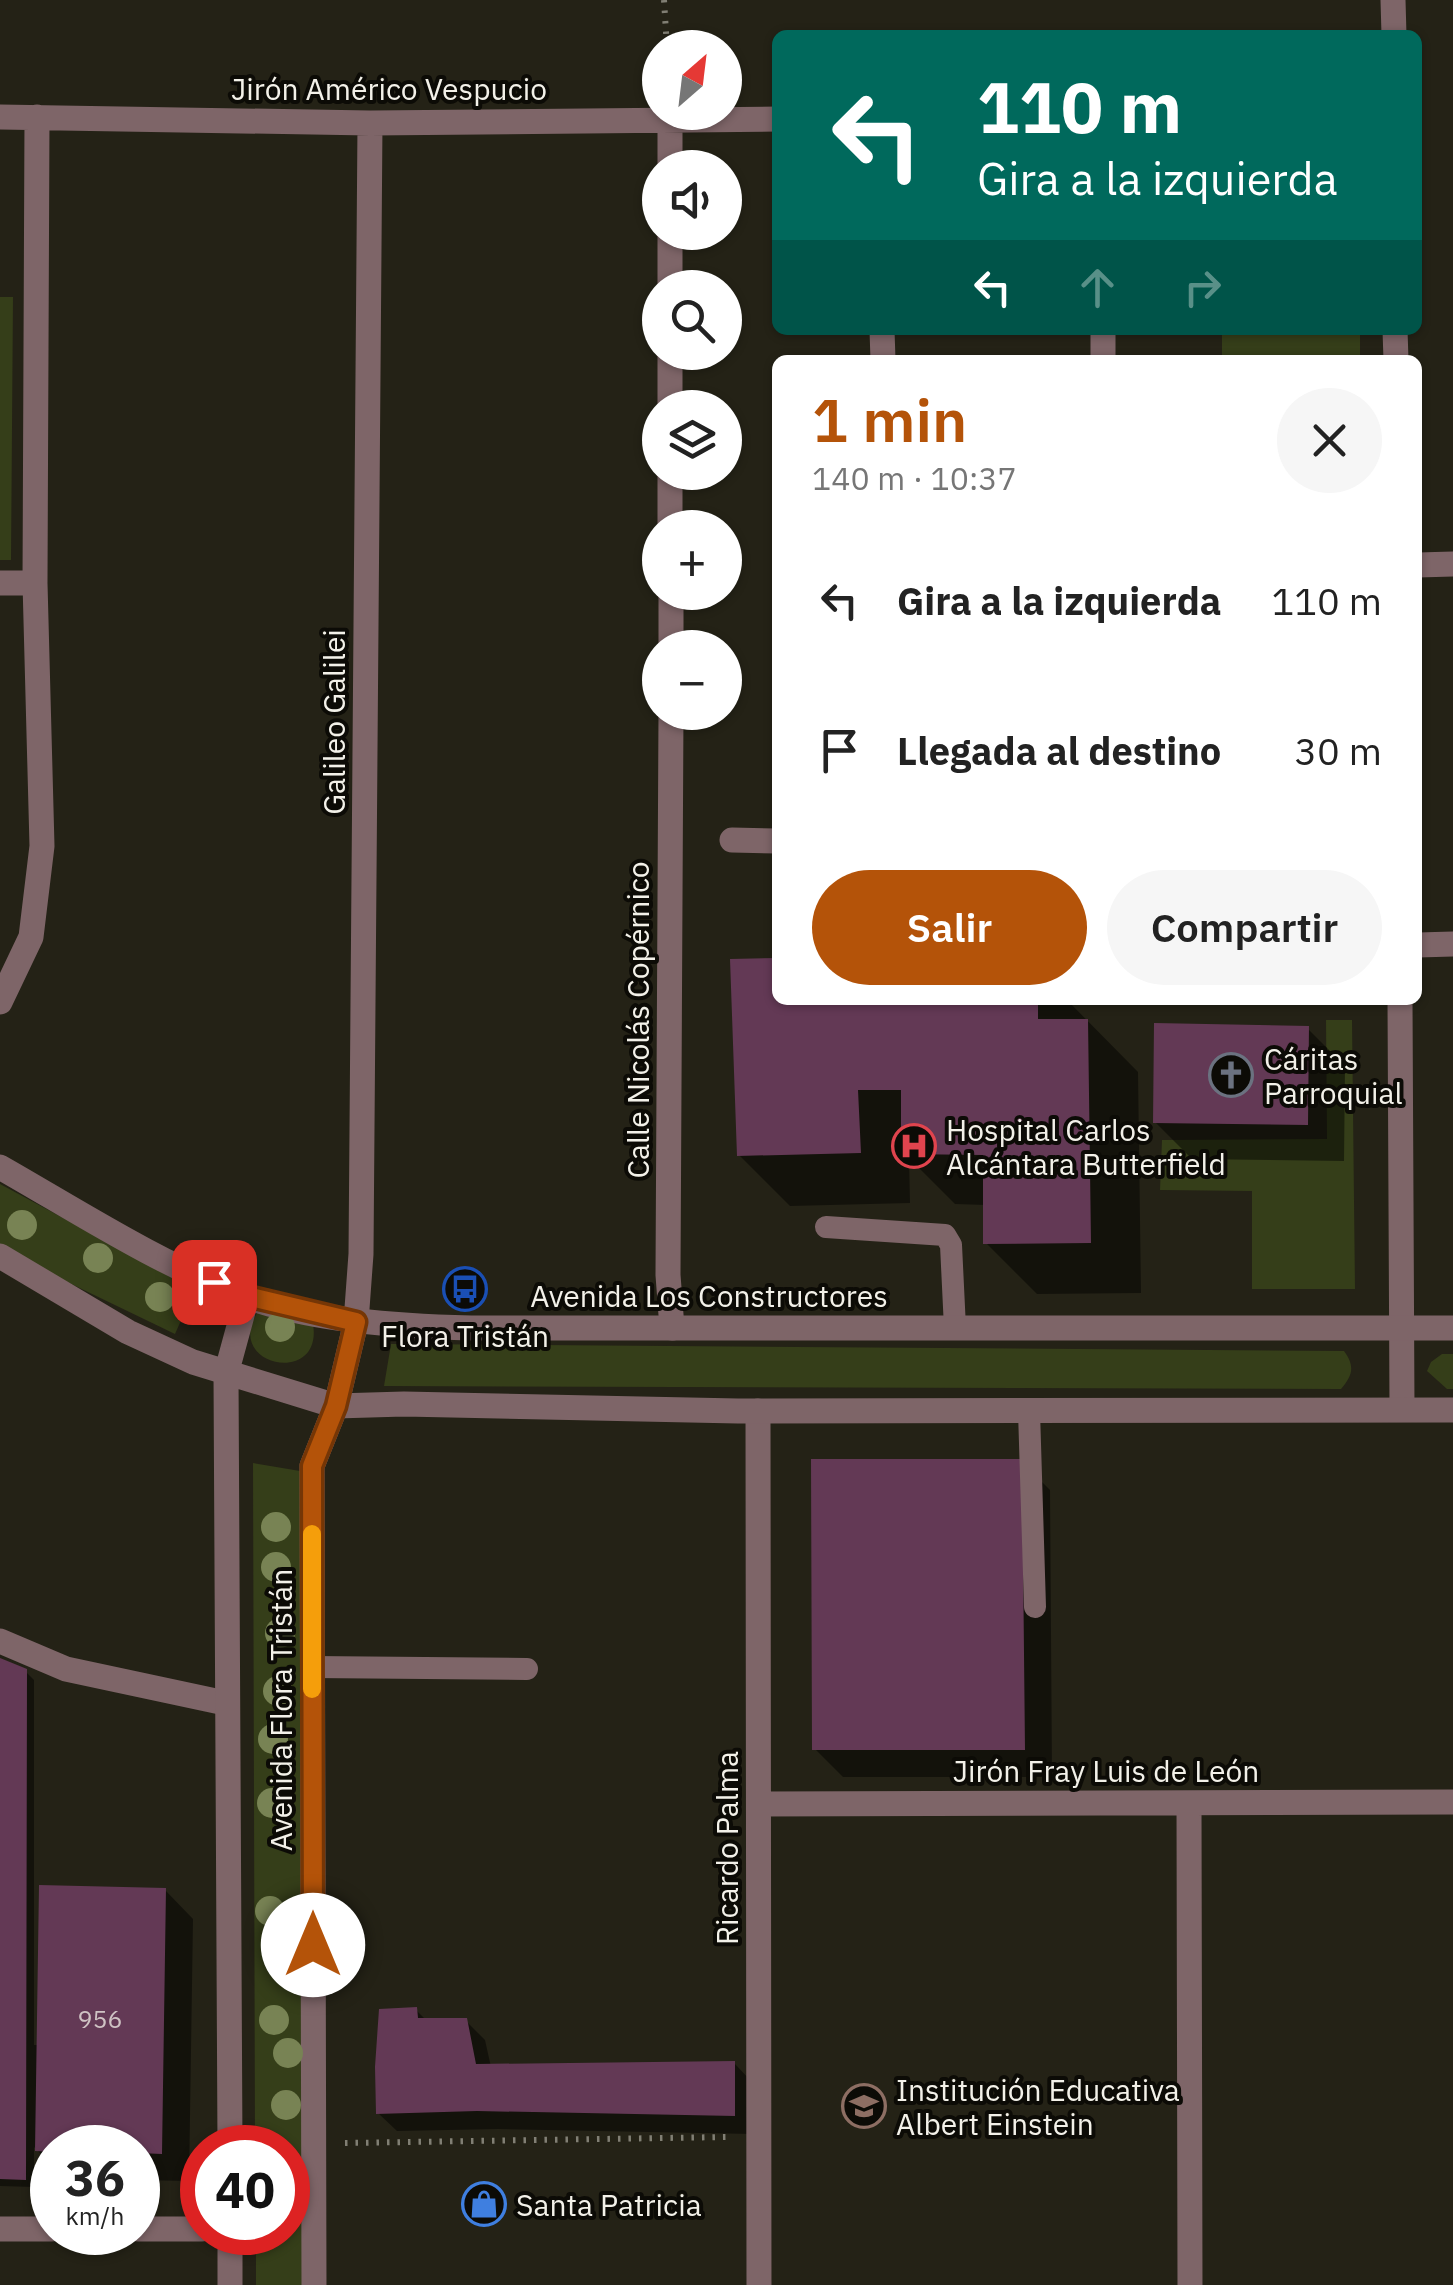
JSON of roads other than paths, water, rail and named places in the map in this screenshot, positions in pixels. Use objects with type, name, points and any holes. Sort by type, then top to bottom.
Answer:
[{"type":"street","points":[[1393,0],[1394,30]]},
{"type":"street","name":"Jirón Américo Vespucio","points":[[0,117],[370,123],[642,119]]},
{"type":"street","points":[[0,1002],[31,937],[42,846],[35,583],[37,117]]},
{"type":"street","name":"Jirón Américo Vespucio","points":[[742,119],[772,119]]},
{"type":"street","name":"Galileo Galilei","points":[[356,1322],[361,1234],[370,123]]},
{"type":"street","points":[[1422,564],[1453,564]]},
{"type":"street","points":[[0,583],[35,583]]},
{"type":"street","name":"Calle Nicolás Copérnico","points":[[670,730],[668,1275],[672,1328]]},
{"type":"street","points":[[732,840],[772,841]]},
{"type":"street","points":[[1422,945],[1453,944]]},
{"type":"street","points":[[1400,1005],[1402,1408]]},
{"type":"street","name":"Avenida Los Constructores","points":[[0,1167],[158,1256],[247,1296],[356,1322],[471,1328],[1453,1328]]},
{"type":"street","points":[[0,1256],[128,1332],[226,1374],[336,1406],[758,1411],[1453,1410]]},
{"type":"street","name":"Avenida Flora Tristán","points":[[230,2125],[226,1374],[247,1296]]},
{"type":"street","name":"Avenida Flora Tristán","points":[[314,2285],[312,1466],[336,1406],[356,1322]]},
{"type":"street","name":"Ricardo Palma","points":[[758,1411],[759,2285]]},
{"type":"street","points":[[0,1641],[66,1669],[225,1703]]},
{"type":"street","name":"Jirón Fray Luis de León","points":[[758,1804],[1453,1802]]},
{"type":"street","points":[[1189,1803],[1190,2285]]},
{"type":"street","points":[[0,2229],[30,2229]]},
{"type":"street","points":[[230,2255],[230,2285]]},
{"type":"lane","points":[[826,1227],[945,1235],[952,1245],[955,1328]]},
{"type":"lane","points":[[1029,1411],[1035,1607]]},
{"type":"lane","points":[[312,1666],[527,1669]]},
{"type":"place","name":"Cáritas Parroquial","points":[[1231,1075]]},
{"type":"place","name":"Hospital Carlos Alcántara Butterfield","points":[[914,1146]]},
{"type":"place","name":"Flora Tristán","points":[[465,1289]]},
{"type":"place","name":"Institución Educativa Albert Einstein","points":[[864,2106]]},
{"type":"place","name":"Santa Patricia","points":[[484,2204]]}]
